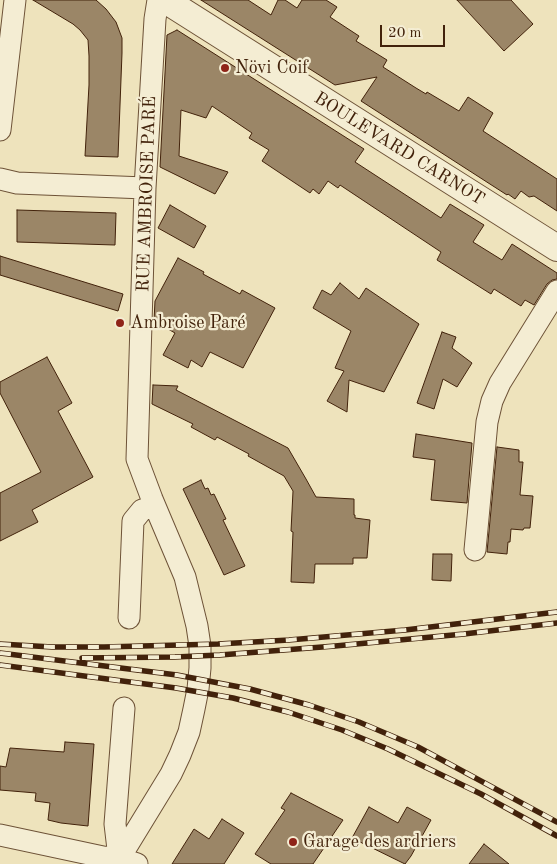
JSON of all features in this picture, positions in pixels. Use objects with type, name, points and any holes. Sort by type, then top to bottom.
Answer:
[{"type":"street","points":[[0,130],[15,0]]},
{"type":"street","name":"RUE AMBROISE PARÉ","points":[[124,862],[172,774],[180,755],[189,732],[200,668],[200,646],[197,626],[185,577],[137,459],[145,188],[155,19],[158,0]]},
{"type":"street","name":"BOULEVARD CARNOT","points":[[165,0],[557,248]]},
{"type":"street","points":[[0,179],[17,183],[145,188]]},
{"type":"street","points":[[475,550],[487,422],[492,401],[500,383],[557,291]]},
{"type":"street","points":[[129,618],[133,521],[142,510],[155,506]]},
{"type":"street","points":[[0,835],[124,862],[115,824],[124,708]]},
{"type":"building","points":[[33,0],[96,0],[116,22],[122,38],[118,157],[85,156],[89,85],[88,40],[73,24]]},
{"type":"building","points":[[201,0],[248,0],[271,15],[278,0],[285,0],[297,8],[302,0],[326,0],[337,7],[330,17],[359,36],[356,41],[387,60],[383,67],[426,94],[427,92],[459,111],[468,97],[493,113],[483,131],[557,179],[557,211],[534,196],[529,197],[521,191],[515,199],[507,195],[361,101],[377,77],[335,85]]},
{"type":"building","points":[[457,0],[511,0],[533,24],[504,51]]},
{"type":"building","points":[[177,30],[364,149],[355,162],[441,218],[450,204],[484,225],[473,242],[502,260],[512,244],[557,273],[557,279],[547,284],[534,305],[525,300],[521,306],[494,289],[491,294],[437,260],[441,252],[340,185],[338,188],[328,181],[319,194],[313,189],[310,193],[262,161],[269,150],[249,138],[252,133],[212,106],[206,118],[181,110],[179,156],[228,172],[215,194],[160,167],[167,35]]},
{"type":"building","points":[[170,205],[206,226],[194,248],[158,228]]},
{"type":"building","points":[[17,210],[116,213],[115,245],[17,242]]},
{"type":"building","points":[[0,256],[123,294],[118,311],[0,275]]},
{"type":"building","points":[[178,258],[240,294],[242,290],[275,308],[243,368],[210,352],[202,367],[191,360],[188,368],[163,355],[175,333],[154,321],[155,301]]},
{"type":"building","points":[[340,283],[359,299],[366,288],[419,324],[384,392],[349,380],[347,412],[327,401],[344,371],[335,368],[351,331],[313,308],[322,290],[331,295]]},
{"type":"building","points":[[442,332],[456,337],[452,348],[472,363],[457,387],[443,379],[434,409],[417,403]]},
{"type":"building","points":[[47,357],[72,403],[58,411],[93,477],[32,510],[38,522],[0,541],[0,493],[41,472],[0,393],[0,382]]},
{"type":"building","points":[[153,385],[178,386],[176,390],[288,448],[316,497],[354,499],[355,518],[370,520],[367,558],[353,558],[353,564],[315,564],[314,583],[291,582],[293,491],[284,476],[248,456],[249,454],[217,437],[215,440],[191,427],[193,424],[152,404]]},
{"type":"building","points":[[416,434],[472,443],[467,503],[431,500],[435,460],[413,457]]},
{"type":"building","points":[[497,447],[519,450],[519,462],[523,462],[520,495],[533,496],[530,528],[524,528],[523,530],[511,529],[507,554],[487,552]]},
{"type":"building","points":[[201,480],[205,489],[208,488],[211,495],[214,494],[226,519],[223,520],[245,566],[224,575],[183,489]]},
{"type":"building","points":[[433,554],[452,554],[451,581],[432,580]]},
{"type":"building","points":[[65,742],[94,744],[88,826],[48,820],[50,803],[35,801],[36,793],[0,790],[0,766],[6,767],[10,748],[64,752]]},
{"type":"building","points":[[291,793],[343,820],[313,864],[271,864],[255,854],[285,810],[281,808]]},
{"type":"building","points":[[369,807],[398,823],[407,807],[431,820],[405,864],[352,838]]},
{"type":"building","points":[[222,819],[244,833],[224,864],[172,864],[194,829],[209,839]]},
{"type":"building","points":[[484,844],[509,864],[469,864]]},
{"type":"railway","points":[[0,644],[104,647],[289,640],[405,630],[557,612]]},
{"type":"railway","points":[[82,658],[220,655],[464,634],[557,623]]},
{"type":"railway","points":[[0,653],[177,675],[250,689],[309,705],[359,722],[418,747],[557,822]]},
{"type":"railway","points":[[0,665],[176,688],[233,698],[288,712],[342,730],[388,749],[481,794],[557,836]]},
{"type":"place","name":"Növi Coif","points":[[225,68]]},
{"type":"place","name":"Ambroise Paré","points":[[120,323]]},
{"type":"place","name":"Garage des ardriers","points":[[293,842]]}]
